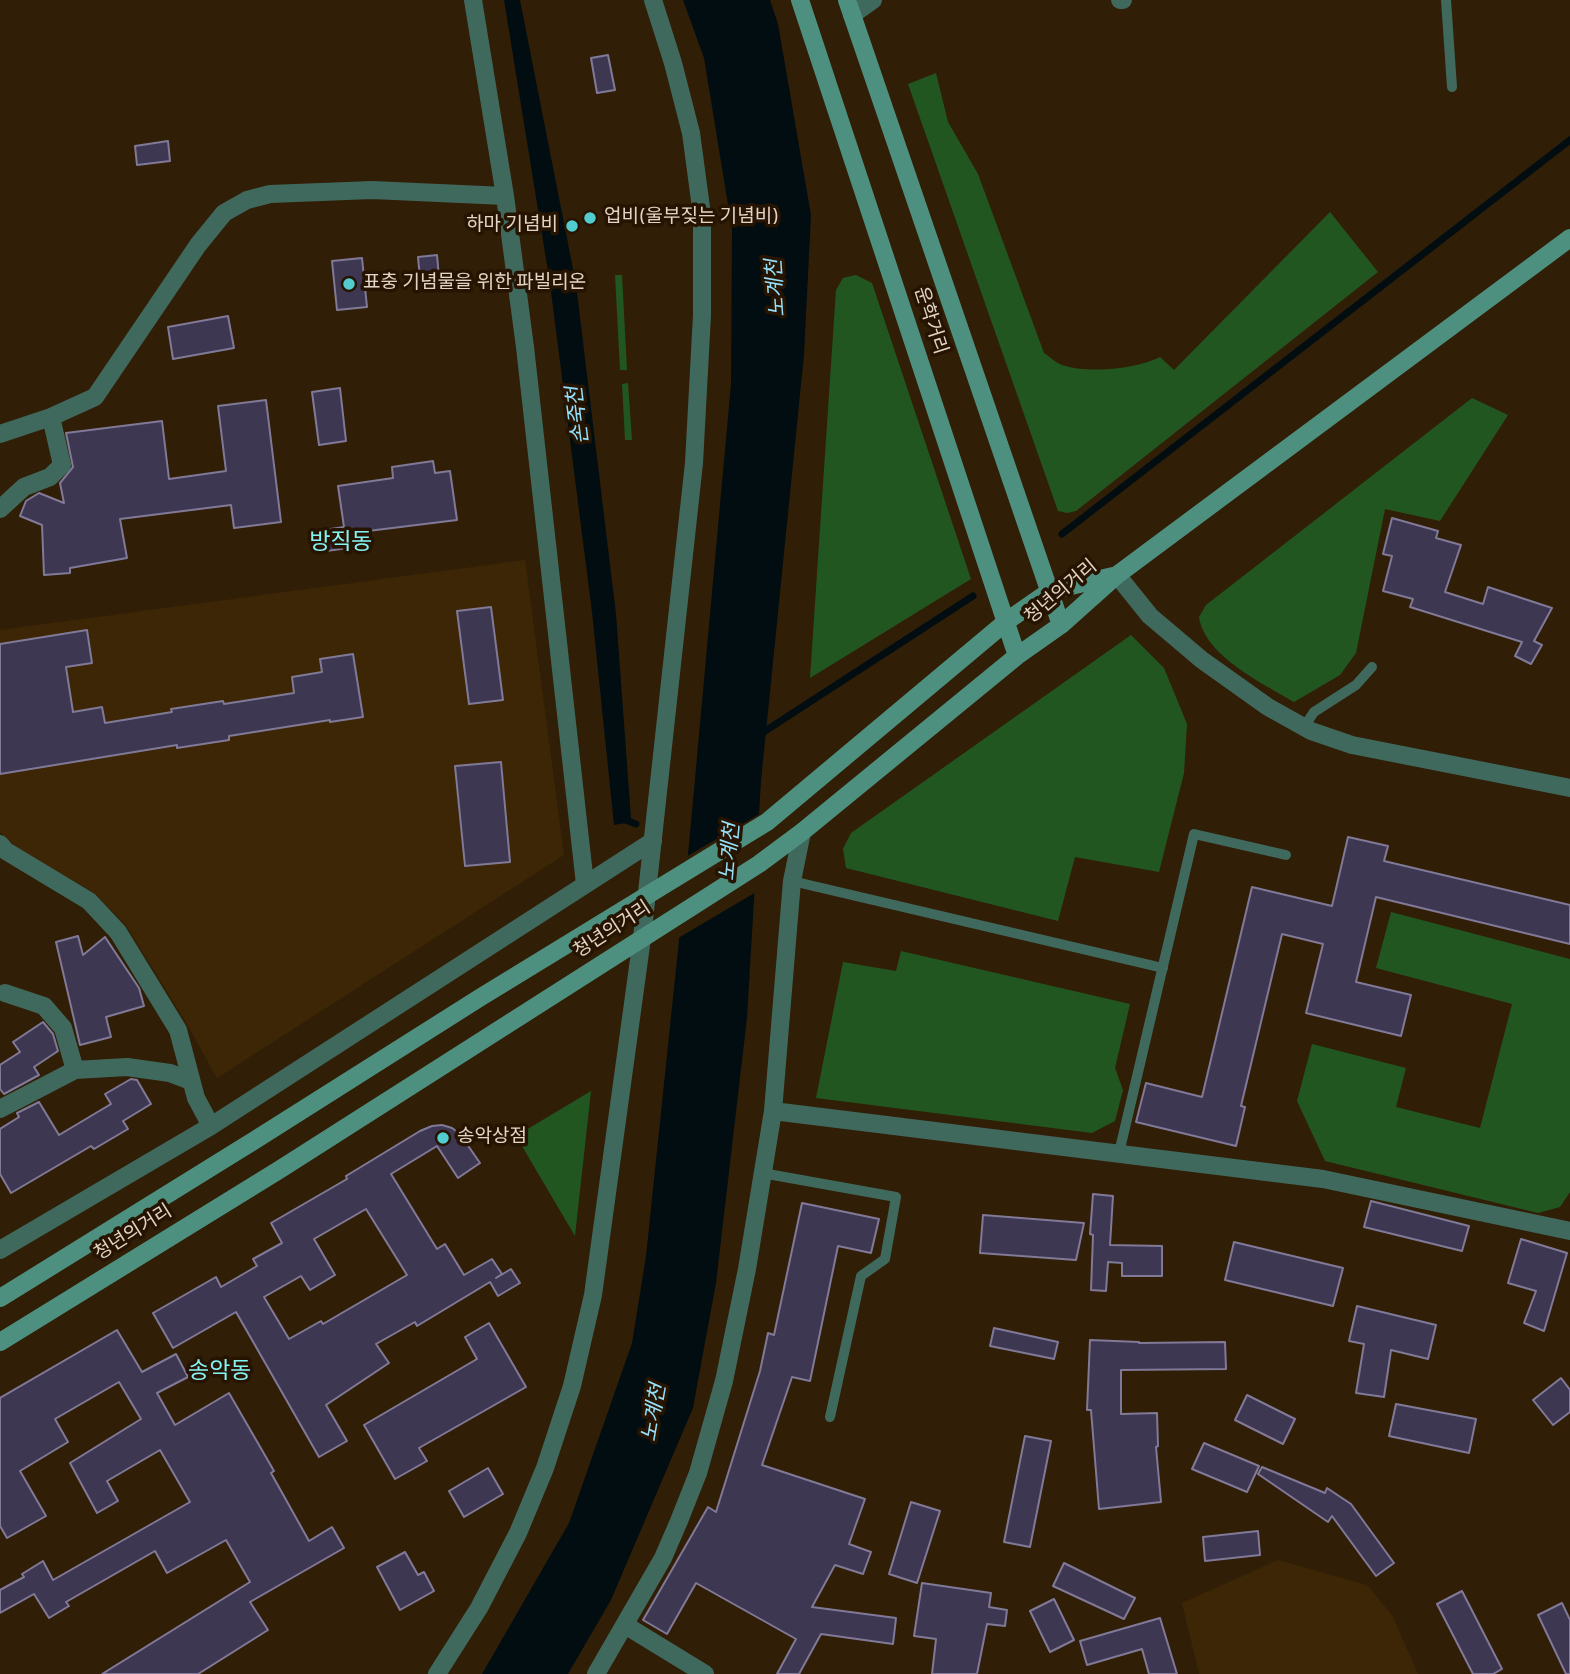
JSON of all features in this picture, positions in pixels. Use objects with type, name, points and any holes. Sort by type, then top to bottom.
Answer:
[{"type":"main road","name":"운학거리","points":[[800,0],[1017,656]]},
{"type":"main road","name":"운학거리","points":[[850,7],[1061,625]]},
{"type":"main road","points":[[1117,575],[1570,238]]},
{"type":"main road","name":"청년의거리","points":[[0,1298],[481,997],[767,822],[1007,621],[1050,592],[1117,575]]},
{"type":"main road","name":"청년의거리","points":[[0,1342],[279,1170],[759,864],[1017,656],[1061,625],[1117,575]]},
{"type":"street","points":[[473,0],[505,196],[526,360],[585,884]]},
{"type":"street","points":[[437,1674],[479,1608],[518,1533],[545,1468],[572,1386],[593,1295],[642,938],[694,463],[702,315],[702,215],[694,157],[673,63],[653,0]]},
{"type":"street","points":[[850,7],[873,0]]},
{"type":"street","points":[[0,433],[51,416],[95,397],[198,245],[224,213],[247,200],[270,194],[372,190],[505,196]]},
{"type":"street","points":[[0,509],[24,487],[50,477],[62,466],[51,416]]},
{"type":"street","points":[[1117,575],[1150,615],[1202,660],[1268,708],[1304,727],[1352,745],[1570,788]]},
{"type":"street","points":[[596,1674],[663,1558],[698,1473],[724,1381],[747,1269],[773,1111],[792,881],[802,832]]},
{"type":"street","points":[[0,1250],[211,1126],[653,841]]},
{"type":"street","points":[[0,844],[89,901],[118,932],[178,1030],[196,1098],[211,1126]]},
{"type":"street","points":[[5,993],[44,1006],[63,1028],[75,1070]]},
{"type":"street","points":[[0,1109],[75,1070],[127,1067],[170,1073],[191,1081]]},
{"type":"street","points":[[773,1111],[1323,1179],[1570,1231]]},
{"type":"street","points":[[625,1625],[705,1674]]},
{"type":"lane","points":[[1446,0],[1452,87]]},
{"type":"lane","points":[[1304,727],[1314,712],[1356,685],[1372,667]]},
{"type":"lane","points":[[1119,1153],[1194,834],[1286,855]]},
{"type":"lane","points":[[792,881],[1163,968]]},
{"type":"lane","points":[[762,1173],[896,1197],[885,1259],[861,1276],[830,1417]]},
{"type":"shaded area","points":[[525,560],[564,855],[217,1078],[126,925],[93,892],[16,847],[0,832],[0,630]]},
{"type":"shaded area","points":[[1278,1560],[1367,1585],[1392,1615],[1418,1674],[1199,1674],[1182,1603]]},
{"type":"green space","points":[[936,73],[948,122],[978,174],[1044,353],[1060,364],[1098,370],[1139,365],[1160,357],[1174,370],[1330,212],[1378,272],[1076,511],[1058,511],[908,84]]},
{"type":"green space","points":[[615,275],[622,275],[627,370],[620,370]]},
{"type":"green space","points":[[856,275],[872,283],[971,579],[810,678],[836,290],[843,278]]},
{"type":"green space","points":[[628,383],[632,440],[625,440],[622,384]]},
{"type":"green space","points":[[1472,398],[1508,415],[1440,521],[1385,509],[1356,653],[1340,675],[1294,702],[1251,677],[1223,656],[1203,631],[1199,617],[1206,605]]},
{"type":"green space","points":[[1131,635],[1164,668],[1187,724],[1184,773],[1159,872],[1075,857],[1058,921],[846,868],[843,849],[851,833]]},
{"type":"green space","points":[[1391,912],[1570,959],[1570,1192],[1560,1207],[1538,1213],[1325,1161],[1297,1101],[1312,1044],[1406,1068],[1396,1107],[1480,1128],[1512,1004],[1376,968]]},
{"type":"green space","points":[[901,951],[1130,1004],[1115,1068],[1123,1090],[1115,1121],[1092,1133],[816,1098],[843,962],[896,971]]},
{"type":"green space","points":[[591,1091],[575,1236],[516,1136]]},
{"type":"water","points":[[504,0],[520,0],[576,284],[616,614],[631,818],[626,823],[614,825],[592,612],[550,284]]},
{"type":"water","name":"노계천","points":[[683,0],[770,0],[778,24],[811,215],[804,355],[761,781],[747,1018],[716,1283],[693,1408],[611,1600],[568,1674],[482,1674],[569,1523],[632,1343],[646,1256],[689,844],[731,384],[732,229],[704,58]]},
{"type":"pier","points":[[763,812],[758,891],[675,940],[684,858]]},
{"type":"building","points":[[608,55],[615,90],[597,93],[591,58]]},
{"type":"building","points":[[168,141],[170,161],[137,165],[135,146]]},
{"type":"building","points":[[437,255],[440,288],[421,290],[418,257]]},
{"type":"building","name":"표충 기념물을 위한 파빌리온","points":[[362,258],[367,307],[337,310],[332,261]]},
{"type":"building","points":[[228,316],[234,348],[173,359],[168,327]]},
{"type":"building","points":[[340,388],[346,441],[319,445],[312,392]]},
{"type":"building","points":[[266,400],[281,522],[234,528],[231,505],[120,519],[127,558],[70,568],[70,573],[44,575],[42,525],[20,516],[26,501],[39,493],[64,503],[60,483],[73,467],[66,433],[162,421],[169,479],[226,471],[218,406]]},
{"type":"building","points":[[433,461],[435,473],[450,471],[457,520],[368,531],[370,545],[319,552],[317,531],[344,527],[338,486],[393,478],[392,467]]},
{"type":"building","points":[[1392,518],[1438,531],[1436,538],[1461,545],[1445,592],[1483,604],[1488,587],[1552,608],[1534,641],[1542,645],[1531,664],[1515,656],[1522,642],[1410,607],[1413,599],[1383,591],[1392,556],[1383,554]]},
{"type":"building","points":[[491,607],[503,700],[469,704],[457,611]]},
{"type":"building","points":[[87,630],[92,663],[66,667],[73,712],[102,707],[105,723],[172,712],[171,709],[294,693],[292,677],[322,672],[320,659],[353,654],[363,717],[330,720],[229,736],[229,740],[177,748],[177,745],[0,774],[0,644]]},
{"type":"building","points":[[501,762],[510,862],[465,866],[455,766]]},
{"type":"building","points":[[1348,837],[1388,846],[1384,861],[1570,905],[1570,944],[1376,897],[1356,982],[1411,995],[1401,1036],[1306,1013],[1323,944],[1282,934],[1241,1106],[1245,1107],[1236,1146],[1136,1122],[1146,1083],[1202,1097],[1252,887],[1332,906]]},
{"type":"building","points":[[78,936],[83,955],[105,937],[139,988],[144,1006],[106,1017],[111,1037],[80,1045],[56,942]]},
{"type":"building","points":[[43,1022],[53,1034],[58,1051],[34,1067],[39,1075],[4,1094],[0,1089],[0,1065],[20,1052],[13,1042]]},
{"type":"building","points":[[131,1079],[137,1080],[151,1104],[123,1121],[128,1129],[94,1149],[91,1146],[11,1193],[0,1174],[0,1129],[19,1117],[17,1113],[39,1102],[59,1135],[111,1104],[105,1094]]},
{"type":"building","points":[[442,1125],[460,1134],[480,1163],[458,1178],[437,1146],[391,1174],[437,1249],[445,1244],[464,1275],[492,1259],[502,1274],[496,1278],[511,1269],[520,1283],[498,1296],[490,1282],[417,1326],[415,1322],[376,1344],[389,1363],[326,1405],[347,1441],[319,1457],[236,1312],[173,1348],[153,1313],[216,1277],[221,1287],[257,1266],[253,1259],[282,1243],[271,1223],[432,1126]],"holes":[[[366,1209],[407,1275],[323,1324],[321,1321],[289,1339],[264,1297],[301,1276],[310,1290],[335,1275],[314,1239]]]},
{"type":"building","points":[[1093,1194],[1113,1196],[1110,1245],[1162,1246],[1162,1276],[1122,1276],[1122,1263],[1108,1262],[1106,1291],[1091,1290],[1093,1235],[1090,1234]]},
{"type":"building","points":[[1371,1201],[1469,1226],[1462,1251],[1364,1227]]},
{"type":"building","points":[[802,1203],[879,1219],[871,1253],[838,1246],[810,1381],[792,1377],[762,1465],[865,1499],[849,1544],[871,1552],[863,1574],[835,1565],[812,1607],[896,1618],[893,1644],[821,1634],[799,1674],[777,1674],[796,1639],[696,1583],[667,1634],[643,1620],[708,1507],[716,1512],[760,1371],[768,1333],[774,1335]]},
{"type":"building","points":[[983,1215],[1084,1223],[1076,1260],[980,1253]]},
{"type":"building","points":[[1521,1239],[1567,1253],[1544,1331],[1524,1323],[1536,1291],[1508,1283]]},
{"type":"building","points":[[1234,1242],[1343,1268],[1333,1306],[1225,1280]]},
{"type":"building","points":[[1357,1306],[1436,1325],[1428,1359],[1391,1350],[1384,1397],[1356,1393],[1364,1344],[1349,1341]]},
{"type":"building","points":[[489,1323],[526,1387],[419,1448],[427,1461],[395,1479],[364,1425],[477,1359],[465,1337]]},
{"type":"building","points":[[994,1328],[1058,1342],[1054,1359],[990,1346]]},
{"type":"building","points":[[117,1330],[142,1372],[176,1354],[188,1377],[157,1393],[175,1425],[229,1393],[274,1471],[271,1473],[309,1541],[332,1527],[344,1548],[250,1602],[268,1630],[198,1674],[102,1674],[250,1582],[226,1540],[167,1573],[155,1551],[66,1602],[69,1606],[49,1618],[34,1594],[0,1613],[0,1590],[24,1577],[22,1574],[43,1561],[53,1580],[190,1502],[160,1450],[107,1481],[118,1501],[97,1513],[70,1463],[141,1419],[119,1382],[55,1419],[68,1442],[20,1471],[46,1516],[7,1538],[0,1526],[0,1398]]},
{"type":"building","points":[[1090,1340],[1139,1343],[1225,1342],[1226,1369],[1121,1370],[1121,1414],[1157,1413],[1156,1447],[1161,1502],[1099,1509],[1091,1410],[1087,1410]]},
{"type":"building","points":[[1561,1378],[1570,1390],[1570,1412],[1553,1425],[1533,1400]]},
{"type":"building","points":[[1247,1395],[1295,1419],[1283,1444],[1235,1420]]},
{"type":"building","points":[[1396,1404],[1476,1419],[1469,1453],[1389,1436]]},
{"type":"building","points":[[1025,1436],[1051,1441],[1030,1547],[1004,1542]]},
{"type":"building","points":[[1204,1443],[1259,1466],[1247,1492],[1192,1469]]},
{"type":"building","points":[[1262,1467],[1325,1493],[1327,1488],[1351,1504],[1394,1563],[1376,1576],[1332,1516],[1328,1522],[1258,1474]]},
{"type":"building","points":[[488,1468],[503,1494],[464,1517],[449,1491]]},
{"type":"building","points":[[911,1502],[940,1511],[917,1583],[889,1574]]},
{"type":"building","points":[[1258,1531],[1260,1555],[1205,1561],[1203,1537]]},
{"type":"building","points":[[405,1552],[418,1575],[424,1572],[434,1591],[400,1610],[377,1567]]},
{"type":"building","points":[[1064,1563],[1135,1598],[1124,1619],[1053,1586]]},
{"type":"building","points":[[922,1583],[991,1593],[989,1607],[1007,1610],[1005,1626],[987,1624],[977,1674],[932,1674],[936,1639],[914,1636]]},
{"type":"building","points":[[1462,1591],[1502,1669],[1493,1674],[1473,1674],[1437,1604]]},
{"type":"building","points":[[1054,1599],[1074,1640],[1050,1652],[1030,1611]]},
{"type":"building","points":[[1562,1603],[1570,1620],[1570,1674],[1566,1674],[1538,1615]]},
{"type":"building","points":[[1160,1618],[1177,1674],[1149,1674],[1142,1649],[1087,1665],[1080,1641]]},
{"type":"waterway","points":[[1062,534],[1570,140]]},
{"type":"waterway","points":[[759,735],[973,596]]},
{"type":"waterway","name":"손죽천","points":[[622,815],[623,819],[636,824]]},
{"type":"place","name":"업비(울부짖는 기념비)","points":[[590,218]]},
{"type":"place","name":"하마 기념비","points":[[572,226]]},
{"type":"place","name":"표충 기념물을 위한 파빌리온","points":[[349,284]]},
{"type":"place","name":"송악상점","points":[[443,1138]]},
{"type":"district","name":"방직동","points":[[341,544]]},
{"type":"district","name":"송악동","points":[[220,1373]]}]
